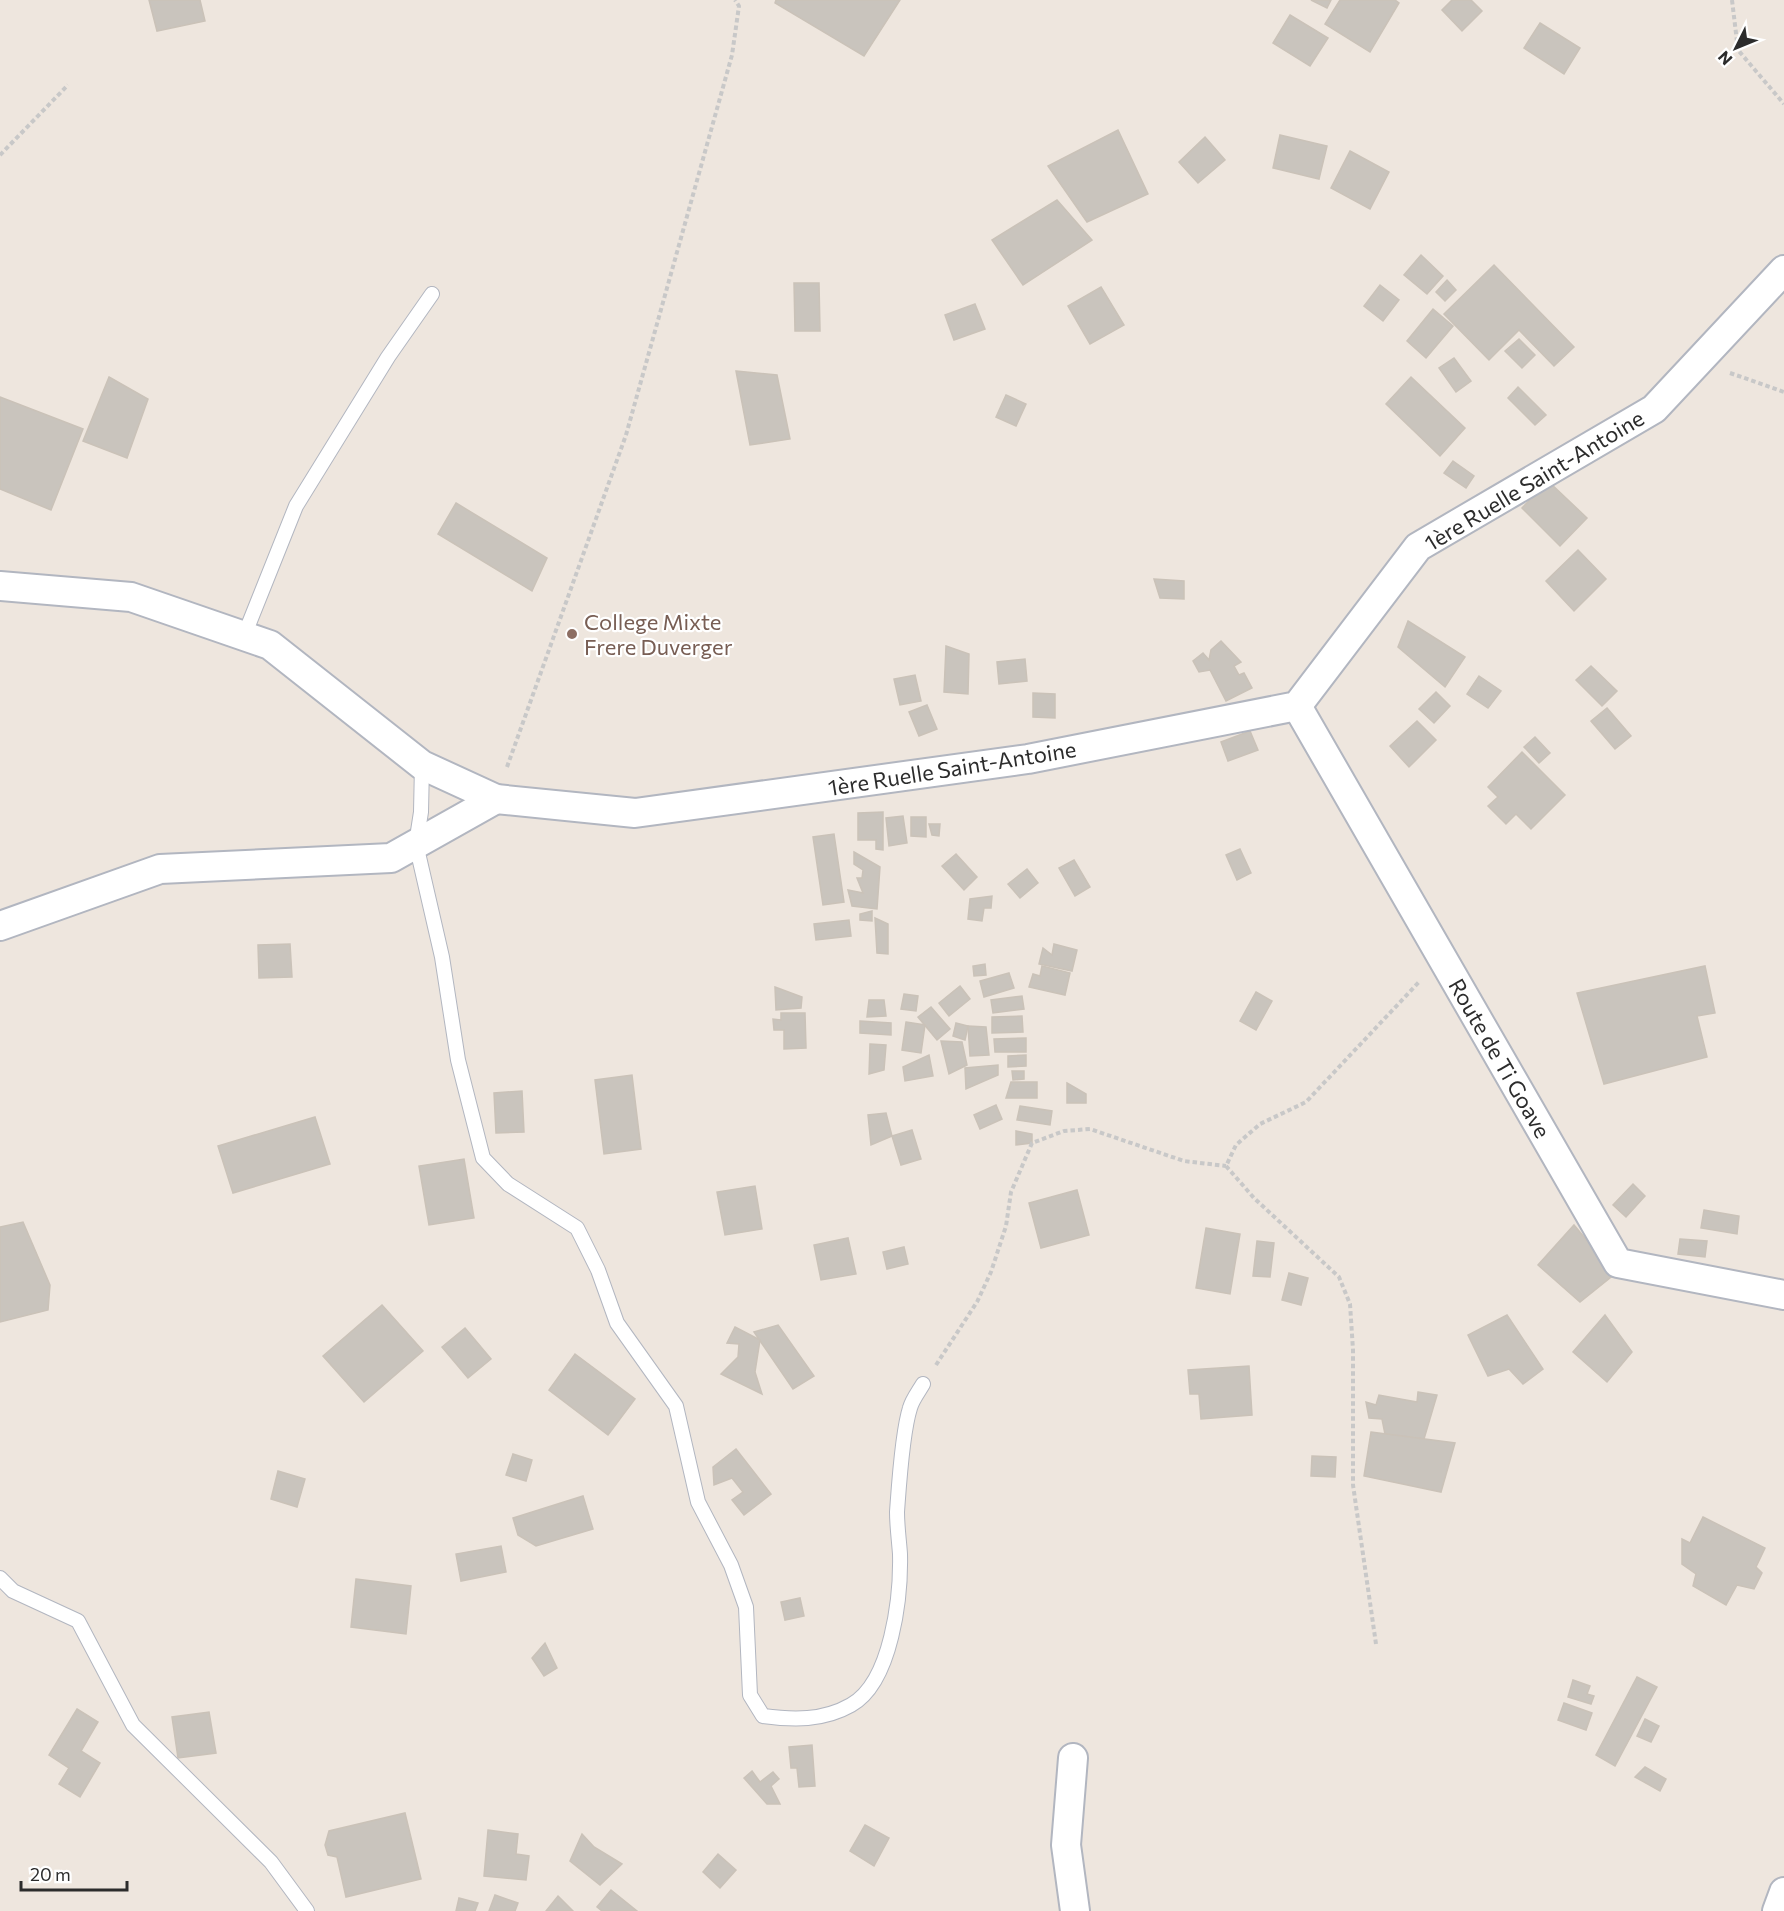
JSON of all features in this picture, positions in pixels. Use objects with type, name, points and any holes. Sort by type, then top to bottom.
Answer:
[{"type":"street","name":"1ère Ruelle Saint-Antoine","points":[[0,586],[131,597],[270,645],[422,765],[496,799],[635,813],[1028,759],[1297,706],[1418,547],[1654,409],[1784,270]]},
{"type":"street","name":"Route de Ti Goave","points":[[1297,706],[1618,1263],[1784,1295]]},
{"type":"street","points":[[0,926],[160,869],[391,858],[496,799]]},
{"type":"street","points":[[1073,1758],[1066,1845],[1075,1911]]},
{"type":"street","points":[[1778,1911],[1784,1892]]},
{"type":"lane","points":[[244,636],[296,506],[388,357],[432,294]]},
{"type":"lane","points":[[422,765],[421,812],[416,844],[442,957],[458,1060],[483,1158],[508,1184],[577,1228],[598,1270],[617,1323],[676,1406],[698,1502],[731,1565],[746,1607],[750,1695],[763,1716],[797,1720],[829,1715],[853,1704],[872,1686],[886,1655],[896,1613],[900,1556],[897,1515],[901,1474],[910,1407],[923,1384]]},
{"type":"lane","points":[[0,1578],[13,1591],[78,1621],[133,1725],[271,1862],[306,1911]]},
{"type":"path","points":[[496,799],[626,435],[732,55],[739,6],[735,0]]},
{"type":"path","points":[[1732,0],[1738,50],[1784,104]]},
{"type":"path","points":[[0,155],[68,85]]},
{"type":"path","points":[[1698,362],[1784,392]]},
{"type":"path","points":[[1226,1166],[1236,1145],[1260,1124],[1306,1102],[1443,957]]},
{"type":"path","points":[[923,1384],[977,1302],[1006,1226],[1014,1184],[1032,1143],[1064,1131],[1090,1129],[1184,1161],[1226,1166],[1254,1198],[1339,1277],[1350,1304],[1353,1350],[1353,1485],[1365,1582],[1376,1644]]},
{"type":"building","points":[[149,0],[200,0],[205,21],[157,31]]},
{"type":"building","points":[[776,0],[900,0],[864,56],[775,3]]},
{"type":"building","points":[[1311,0],[1331,0],[1327,8]]},
{"type":"building","points":[[1340,0],[1395,0],[1399,3],[1370,52],[1325,24]]},
{"type":"building","points":[[1452,0],[1471,0],[1482,11],[1462,31],[1442,10]]},
{"type":"building","points":[[1290,15],[1328,38],[1310,66],[1273,43]]},
{"type":"building","points":[[1540,23],[1580,48],[1564,74],[1524,48]]},
{"type":"building","points":[[1118,130],[1148,194],[1087,222],[1048,166]]},
{"type":"building","points":[[1280,135],[1327,146],[1319,179],[1273,168]]},
{"type":"building","points":[[1205,137],[1225,160],[1198,183],[1179,162]]},
{"type":"building","points":[[1350,151],[1389,172],[1370,209],[1331,188]]},
{"type":"building","points":[[1057,200],[1092,240],[1023,285],[992,240]]},
{"type":"building","points":[[1421,255],[1443,276],[1427,294],[1404,275]]},
{"type":"building","points":[[1494,265],[1574,347],[1554,366],[1519,330],[1489,360],[1444,314]]},
{"type":"building","points":[[1447,280],[1456,290],[1445,301],[1436,292]]},
{"type":"building","points":[[794,283],[819,283],[820,331],[795,331]]},
{"type":"building","points":[[1380,285],[1399,300],[1383,321],[1364,306]]},
{"type":"building","points":[[1101,287],[1124,325],[1090,344],[1068,306]]},
{"type":"building","points":[[975,304],[985,329],[954,340],[945,315]]},
{"type":"building","points":[[1433,309],[1453,326],[1426,358],[1407,341]]},
{"type":"building","points":[[1519,339],[1535,355],[1522,368],[1505,351]]},
{"type":"building","points":[[1454,358],[1471,381],[1456,392],[1439,368]]},
{"type":"building","points":[[736,371],[777,375],[790,439],[750,445]]},
{"type":"building","points":[[109,377],[148,399],[127,458],[83,441]]},
{"type":"building","points":[[1411,377],[1465,428],[1440,456],[1386,404]]},
{"type":"building","points":[[1518,387],[1546,415],[1535,425],[1508,398]]},
{"type":"building","points":[[1006,395],[1026,404],[1016,426],[996,417]]},
{"type":"building","points":[[0,397],[83,429],[51,510],[0,489]]},
{"type":"building","points":[[1453,461],[1474,476],[1466,488],[1444,473]]},
{"type":"building","points":[[1548,481],[1587,518],[1560,546],[1522,508]]},
{"type":"building","points":[[456,503],[547,558],[532,591],[438,534]]},
{"type":"building","points":[[1578,550],[1606,579],[1574,611],[1546,581]]},
{"type":"building","points":[[1154,579],[1184,581],[1184,599],[1160,598]]},
{"type":"building","points":[[1408,621],[1465,657],[1445,687],[1398,647]]},
{"type":"building","points":[[1221,641],[1241,662],[1234,666],[1239,675],[1244,673],[1252,688],[1226,701],[1210,670],[1199,672],[1193,661],[1203,653],[1209,660],[1211,650]]},
{"type":"building","points":[[946,646],[969,654],[968,694],[944,692]]},
{"type":"building","points":[[1025,659],[1027,681],[999,684],[997,662]]},
{"type":"building","points":[[1591,666],[1617,691],[1602,706],[1576,680]]},
{"type":"building","points":[[915,675],[921,701],[900,705],[894,679]]},
{"type":"building","points":[[1479,676],[1501,691],[1488,708],[1467,694]]},
{"type":"building","points":[[1436,692],[1450,706],[1434,723],[1419,709]]},
{"type":"building","points":[[1033,693],[1055,694],[1055,718],[1033,717]]},
{"type":"building","points":[[927,705],[937,729],[919,736],[909,712]]},
{"type":"building","points":[[1607,708],[1631,736],[1615,749],[1591,721]]},
{"type":"building","points":[[1417,721],[1436,740],[1409,767],[1390,746]]},
{"type":"building","points":[[1250,731],[1258,750],[1228,761],[1221,742]]},
{"type":"building","points":[[1535,737],[1550,753],[1539,763],[1524,747]]},
{"type":"building","points":[[1522,752],[1565,795],[1531,829],[1516,814],[1506,824],[1488,806],[1498,797],[1488,787]]},
{"type":"building","points":[[883,812],[883,850],[876,849],[876,840],[858,840],[858,813]]},
{"type":"building","points":[[903,816],[907,843],[889,846],[886,818]]},
{"type":"building","points":[[911,817],[926,817],[926,837],[911,836]]},
{"type":"building","points":[[929,824],[940,824],[939,836],[932,835]]},
{"type":"building","points":[[834,834],[844,902],[823,905],[813,837]]},
{"type":"building","points":[[1240,849],[1251,873],[1237,880],[1226,855]]},
{"type":"building","points":[[854,852],[880,867],[877,909],[852,906],[848,890],[863,893],[857,878],[862,878],[863,870],[854,864]]},
{"type":"building","points":[[956,854],[977,877],[964,890],[942,866]]},
{"type":"building","points":[[1074,860],[1090,887],[1075,896],[1059,868]]},
{"type":"building","points":[[1027,869],[1038,883],[1020,898],[1008,884]]},
{"type":"building","points":[[992,896],[991,908],[984,908],[982,921],[968,919],[970,899]]},
{"type":"building","points":[[872,911],[872,921],[860,920],[860,914]]},
{"type":"building","points":[[875,918],[888,924],[888,954],[877,953]]},
{"type":"building","points":[[849,920],[851,936],[816,940],[814,924]]},
{"type":"building","points":[[290,944],[292,977],[259,978],[258,945]]},
{"type":"building","points":[[1054,944],[1077,950],[1072,971],[1039,964],[1043,948],[1052,955]]},
{"type":"building","points":[[985,964],[986,975],[974,976],[973,966]]},
{"type":"building","points":[[1042,966],[1070,973],[1065,995],[1029,987],[1033,974],[1040,976]]},
{"type":"building","points":[[1705,966],[1715,1013],[1697,1016],[1707,1057],[1604,1084],[1577,993]]},
{"type":"building","points":[[1009,973],[1014,988],[984,997],[980,981]]},
{"type":"building","points":[[960,986],[970,999],[949,1016],[939,1003]]},
{"type":"building","points":[[775,987],[802,997],[801,1008],[776,1010]]},
{"type":"building","points":[[1256,992],[1272,1001],[1256,1030],[1240,1021]]},
{"type":"building","points":[[904,994],[918,996],[916,1011],[901,1009]]},
{"type":"building","points":[[1022,996],[1024,1009],[993,1013],[991,1000]]},
{"type":"building","points":[[869,1000],[884,1000],[886,1016],[867,1017]]},
{"type":"building","points":[[931,1007],[950,1029],[937,1040],[918,1017]]},
{"type":"building","points":[[781,1013],[805,1013],[806,1048],[784,1049],[784,1030],[774,1030],[773,1019],[781,1020]]},
{"type":"building","points":[[1022,1016],[1023,1032],[992,1033],[992,1017]]},
{"type":"building","points":[[860,1021],[891,1023],[891,1035],[860,1033]]},
{"type":"building","points":[[906,1022],[925,1025],[921,1053],[902,1050]]},
{"type":"building","points":[[956,1023],[968,1026],[965,1040],[953,1036]]},
{"type":"building","points":[[968,1026],[986,1027],[989,1055],[970,1056]]},
{"type":"building","points":[[1026,1038],[1026,1052],[995,1052],[994,1039]]},
{"type":"building","points":[[941,1041],[962,1042],[967,1065],[949,1074]]},
{"type":"building","points":[[870,1044],[886,1045],[884,1070],[869,1074]]},
{"type":"building","points":[[929,1055],[933,1076],[905,1081],[903,1067]]},
{"type":"building","points":[[1026,1055],[1026,1066],[1008,1067],[1008,1056]]},
{"type":"building","points":[[998,1065],[998,1075],[966,1089],[965,1068]]},
{"type":"building","points":[[1012,1071],[1024,1071],[1024,1079],[1013,1080]]},
{"type":"building","points":[[632,1075],[641,1149],[604,1154],[595,1080]]},
{"type":"building","points":[[1011,1082],[1037,1082],[1037,1098],[1006,1098]]},
{"type":"building","points":[[1067,1083],[1086,1094],[1086,1103],[1067,1103]]},
{"type":"building","points":[[522,1091],[524,1132],[496,1133],[494,1093]]},
{"type":"building","points":[[996,1105],[1002,1119],[980,1129],[974,1115]]},
{"type":"building","points":[[1020,1106],[1052,1111],[1050,1125],[1017,1120]]},
{"type":"building","points":[[886,1113],[892,1136],[871,1145],[868,1115]]},
{"type":"building","points":[[315,1117],[330,1164],[233,1193],[218,1146]]},
{"type":"building","points":[[912,1130],[921,1159],[901,1165],[892,1136]]},
{"type":"building","points":[[1016,1131],[1032,1134],[1032,1143],[1016,1145]]},
{"type":"building","points":[[464,1159],[474,1218],[429,1225],[419,1166]]},
{"type":"building","points":[[1633,1184],[1645,1196],[1626,1217],[1613,1205]]},
{"type":"building","points":[[755,1186],[762,1229],[725,1235],[717,1192]]},
{"type":"building","points":[[1077,1190],[1089,1235],[1041,1248],[1029,1203]]},
{"type":"building","points":[[1704,1210],[1739,1216],[1737,1234],[1701,1228]]},
{"type":"building","points":[[23,1222],[50,1285],[48,1310],[0,1322],[0,1227]]},
{"type":"building","points":[[1574,1225],[1615,1274],[1580,1302],[1538,1265]]},
{"type":"building","points":[[1206,1228],[1240,1234],[1230,1294],[1196,1288]]},
{"type":"building","points":[[848,1238],[856,1274],[821,1280],[814,1245]]},
{"type":"building","points":[[1680,1239],[1707,1241],[1705,1257],[1678,1254]]},
{"type":"building","points":[[1257,1241],[1274,1243],[1270,1277],[1253,1276]]},
{"type":"building","points":[[904,1247],[908,1264],[887,1269],[883,1252]]},
{"type":"building","points":[[1289,1273],[1308,1278],[1301,1305],[1282,1300]]},
{"type":"building","points":[[382,1305],[423,1351],[364,1402],[323,1356]]},
{"type":"building","points":[[1507,1315],[1543,1369],[1523,1384],[1509,1369],[1488,1376],[1468,1335]]},
{"type":"building","points":[[1605,1315],[1632,1352],[1607,1382],[1573,1352]]},
{"type":"building","points":[[778,1325],[814,1376],[793,1389],[754,1332]]},
{"type":"building","points":[[735,1327],[760,1340],[755,1372],[762,1394],[721,1374],[738,1357],[739,1344],[727,1343]]},
{"type":"building","points":[[465,1328],[491,1359],[468,1378],[442,1347]]},
{"type":"building","points":[[575,1354],[635,1399],[608,1435],[549,1390]]},
{"type":"building","points":[[1249,1366],[1252,1415],[1201,1419],[1199,1394],[1190,1394],[1188,1370]]},
{"type":"building","points":[[1418,1392],[1437,1395],[1424,1439],[1385,1434],[1382,1419],[1369,1418],[1366,1402],[1376,1405],[1379,1395],[1417,1402]]},
{"type":"building","points":[[1371,1432],[1455,1443],[1441,1492],[1364,1476]]},
{"type":"building","points":[[736,1449],[771,1494],[744,1515],[732,1500],[743,1492],[732,1478],[714,1485],[713,1467]]},
{"type":"building","points":[[513,1454],[532,1460],[526,1481],[506,1475]]},
{"type":"building","points":[[1312,1456],[1336,1457],[1335,1477],[1311,1476]]},
{"type":"building","points":[[278,1471],[305,1479],[297,1507],[271,1499]]},
{"type":"building","points":[[583,1496],[593,1529],[536,1546],[518,1535],[513,1518]]},
{"type":"building","points":[[1703,1517],[1765,1548],[1756,1567],[1762,1573],[1754,1589],[1737,1585],[1726,1605],[1693,1586],[1696,1574],[1682,1564],[1682,1539],[1690,1543]]},
{"type":"building","points":[[501,1546],[506,1572],[461,1581],[456,1554]]},
{"type":"building","points":[[356,1579],[411,1586],[406,1634],[351,1627]]},
{"type":"building","points":[[800,1598],[804,1616],[785,1620],[781,1602]]},
{"type":"building","points":[[545,1643],[557,1668],[544,1676],[532,1658]]},
{"type":"building","points":[[1637,1677],[1657,1687],[1615,1766],[1596,1755]]},
{"type":"building","points":[[1573,1680],[1590,1686],[1587,1694],[1594,1696],[1591,1704],[1568,1697]]},
{"type":"building","points":[[1564,1703],[1592,1713],[1586,1730],[1558,1720]]},
{"type":"building","points":[[77,1709],[98,1722],[81,1751],[100,1763],[80,1797],[59,1784],[69,1768],[49,1755]]},
{"type":"building","points":[[209,1712],[216,1753],[178,1758],[172,1717]]},
{"type":"building","points":[[1645,1719],[1659,1726],[1651,1742],[1637,1736]]},
{"type":"building","points":[[812,1745],[815,1786],[799,1787],[797,1768],[791,1768],[789,1747]]},
{"type":"building","points":[[1645,1767],[1666,1779],[1660,1791],[1635,1777]]},
{"type":"building","points":[[752,1771],[760,1782],[773,1772],[779,1779],[771,1786],[780,1804],[767,1804],[744,1778]]},
{"type":"building","points":[[405,1813],[421,1879],[346,1897],[337,1857],[328,1855],[325,1845],[329,1831]]},
{"type":"building","points":[[865,1825],[889,1838],[874,1866],[850,1851]]},
{"type":"building","points":[[488,1830],[518,1834],[516,1854],[529,1856],[526,1880],[484,1876]]},
{"type":"building","points":[[582,1834],[594,1847],[622,1864],[600,1885],[570,1861]]},
{"type":"building","points":[[718,1854],[736,1870],[720,1888],[703,1872]]},
{"type":"building","points":[[611,1890],[637,1911],[602,1911],[597,1907]]},
{"type":"building","points":[[495,1895],[518,1903],[515,1911],[489,1911]]},
{"type":"building","points":[[558,1896],[573,1911],[546,1911]]},
{"type":"building","points":[[459,1898],[478,1903],[475,1911],[456,1911]]},
{"type":"place","name":"College Mixte Frere Duverger","points":[[572,634]]}]
